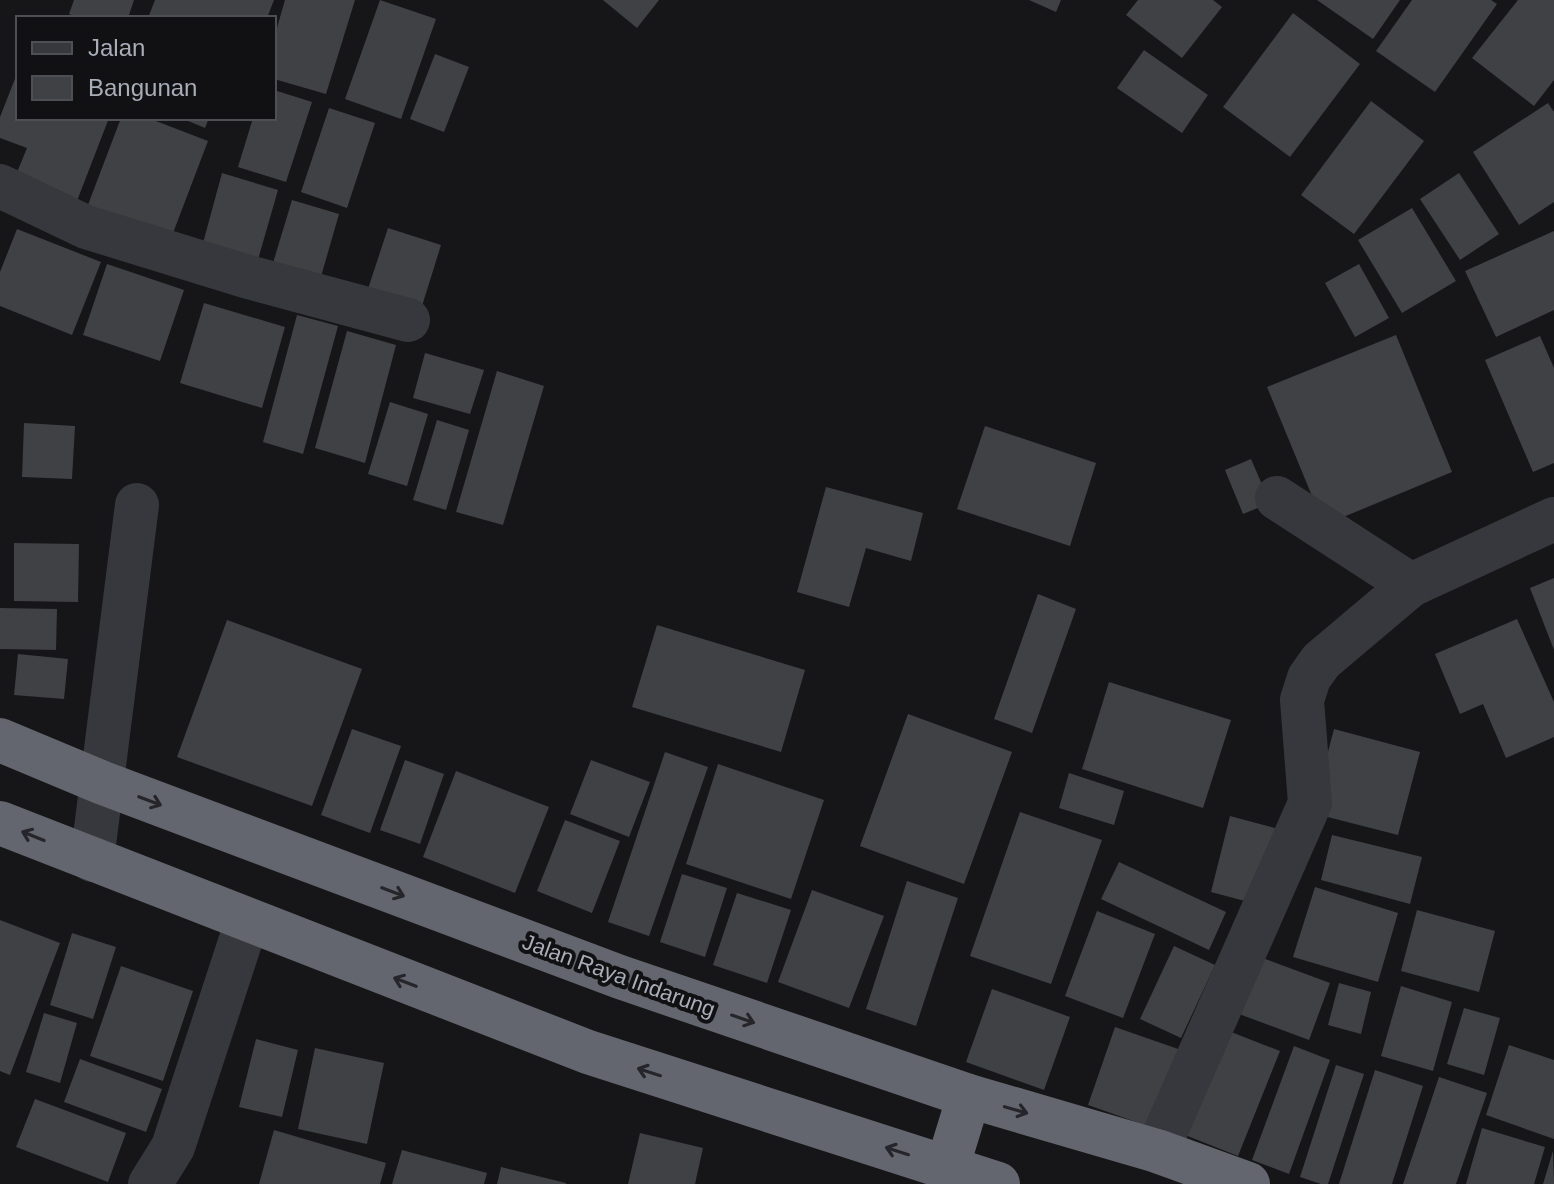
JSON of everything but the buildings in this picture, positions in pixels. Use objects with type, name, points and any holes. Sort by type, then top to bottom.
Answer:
[{"type":"highway","name":"Jalan Raya Indarung","points":[[0,740],[103,783],[620,977],[969,1096],[1157,1151],[1248,1184]]},
{"type":"highway","points":[[0,823],[588,1052],[998,1184]]},
{"type":"highway","points":[[947,1168],[969,1096]]},
{"type":"street","points":[[0,186],[86,227],[245,276],[408,320]]},
{"type":"street","points":[[1277,498],[1411,585]]},
{"type":"street","points":[[92,860],[137,505]]},
{"type":"street","points":[[1157,1151],[1310,803],[1302,700],[1309,678],[1321,661],[1411,585],[1554,519]]},
{"type":"street","points":[[150,1184],[173,1147],[247,921]]}]
